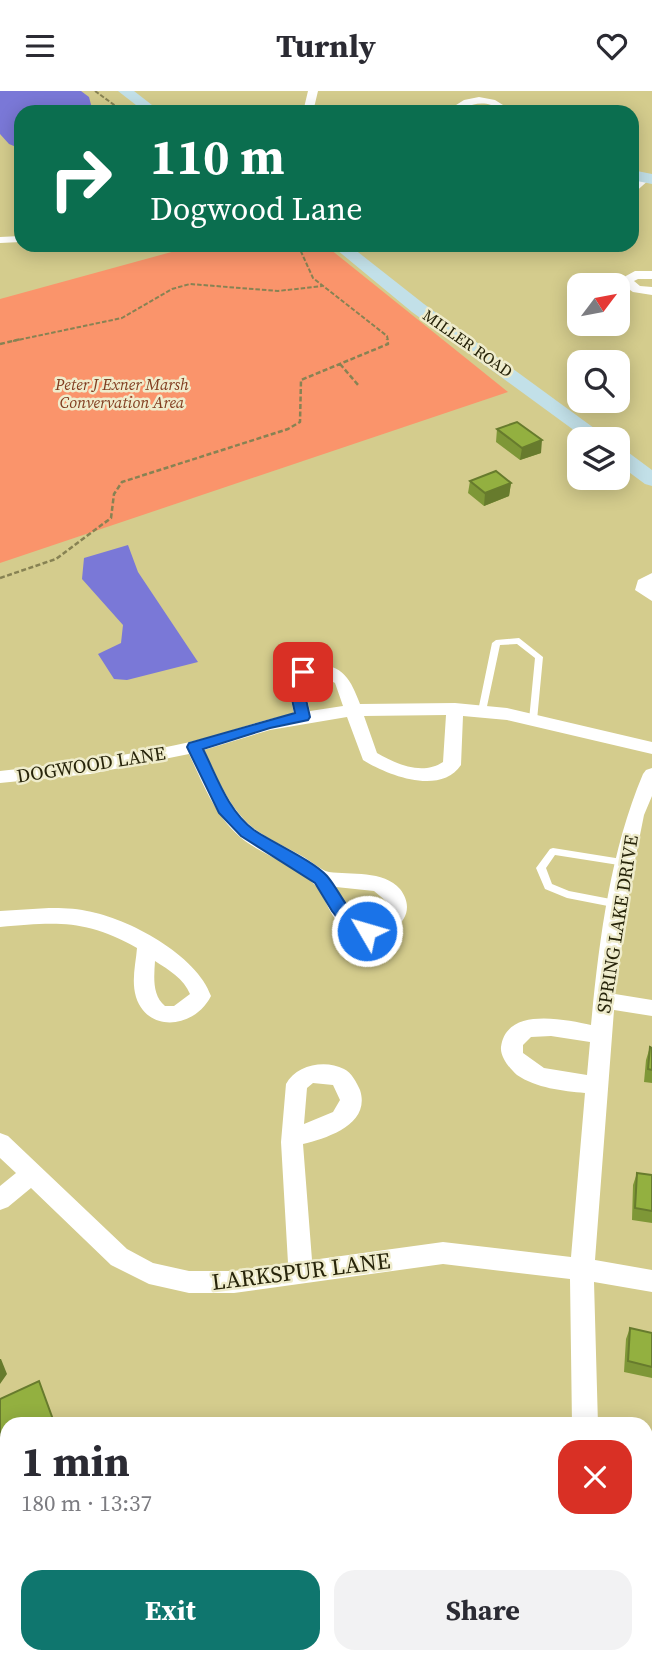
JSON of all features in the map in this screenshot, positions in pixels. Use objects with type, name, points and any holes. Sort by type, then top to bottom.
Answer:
[{"type":"street","points":[[125,91],[144,105]]},
{"type":"street","points":[[462,105],[474,98],[498,105]]},
{"type":"street","name":"MILLER ROAD","points":[[348,252],[418,308],[582,427]]},
{"type":"street","points":[[652,275],[635,275],[628,280],[628,283],[637,289],[652,291]]},
{"type":"street","points":[[630,463],[652,479]]},
{"type":"street","points":[[652,578],[644,583],[643,590],[652,596]]},
{"type":"street","points":[[303,717],[296,686],[303,672],[317,669],[337,674],[343,681],[369,756],[378,762],[424,776],[444,772],[452,765],[455,709]]},
{"type":"street","name":"DOGWOOD LANE","points":[[0,777],[90,768],[194,747],[269,724],[352,709],[482,711],[652,748]]},
{"type":"street","points":[[194,747],[225,810],[247,832],[320,879]]},
{"type":"street","name":"SPRING LAKE DRIVE","points":[[585,1417],[582,1269],[604,1000],[625,862],[635,815],[652,774]]},
{"type":"street","points":[[0,919],[58,913],[89,917],[124,930],[148,944]]},
{"type":"street","points":[[604,1000],[652,1008]]},
{"type":"street","name":"SPRING LAKE DRIVE","points":[[597,1086],[539,1076],[522,1067],[512,1054],[512,1043],[518,1034],[528,1028],[542,1026],[601,1036]]},
{"type":"street","points":[[292,1136],[301,1272]]},
{"type":"street","name":"LARKSPUR LANE","points":[[0,1143],[119,1257],[149,1273],[189,1282],[234,1282],[443,1253],[582,1269],[652,1281]]},
{"type":"street","points":[[0,1200],[31,1174]]},
{"type":"lane","points":[[482,711],[496,643],[519,641],[539,657],[533,720]]},
{"type":"lane","points":[[618,904],[567,894],[548,886],[541,868],[553,851],[625,862]]},
{"type":"path","points":[[95,91],[114,105]]},
{"type":"path","points":[[0,577],[56,559],[111,518],[114,494],[122,482],[288,429],[300,422],[301,380],[383,348],[388,340],[381,331],[313,278],[301,252]]},
{"type":"path","points":[[0,344],[122,319],[173,289],[190,284],[278,291],[322,286]]},
{"type":"path","points":[[340,364],[359,386]]},
{"type":"green space","name":"Peter J Exner Marsh Convervation Area","points":[[171,252],[334,252],[508,392],[0,563],[0,299]]},
{"type":"shaded area","points":[[0,91],[81,91],[89,97],[91,105],[14,105],[14,146],[0,134]]},
{"type":"shaded area","points":[[128,545],[138,572],[198,662],[127,680],[114,679],[98,654],[121,643],[123,625],[82,579],[84,558]]},
{"type":"building","points":[[517,422],[542,440],[522,448],[497,429]]},
{"type":"building","points":[[496,471],[511,483],[485,493],[470,481]]},
{"type":"building","points":[[650,1047],[652,1048],[652,1070],[648,1069]]},
{"type":"building","points":[[637,1173],[652,1175],[652,1211],[635,1208]]},
{"type":"building","points":[[630,1328],[652,1333],[652,1367],[628,1361]]},
{"type":"building","points":[[39,1381],[52,1417],[0,1417],[0,1399]]},
{"type":"route","points":[[303,672],[296,686],[303,717],[269,724],[194,747],[225,810],[247,832],[320,879],[354,926],[367,931]]}]
